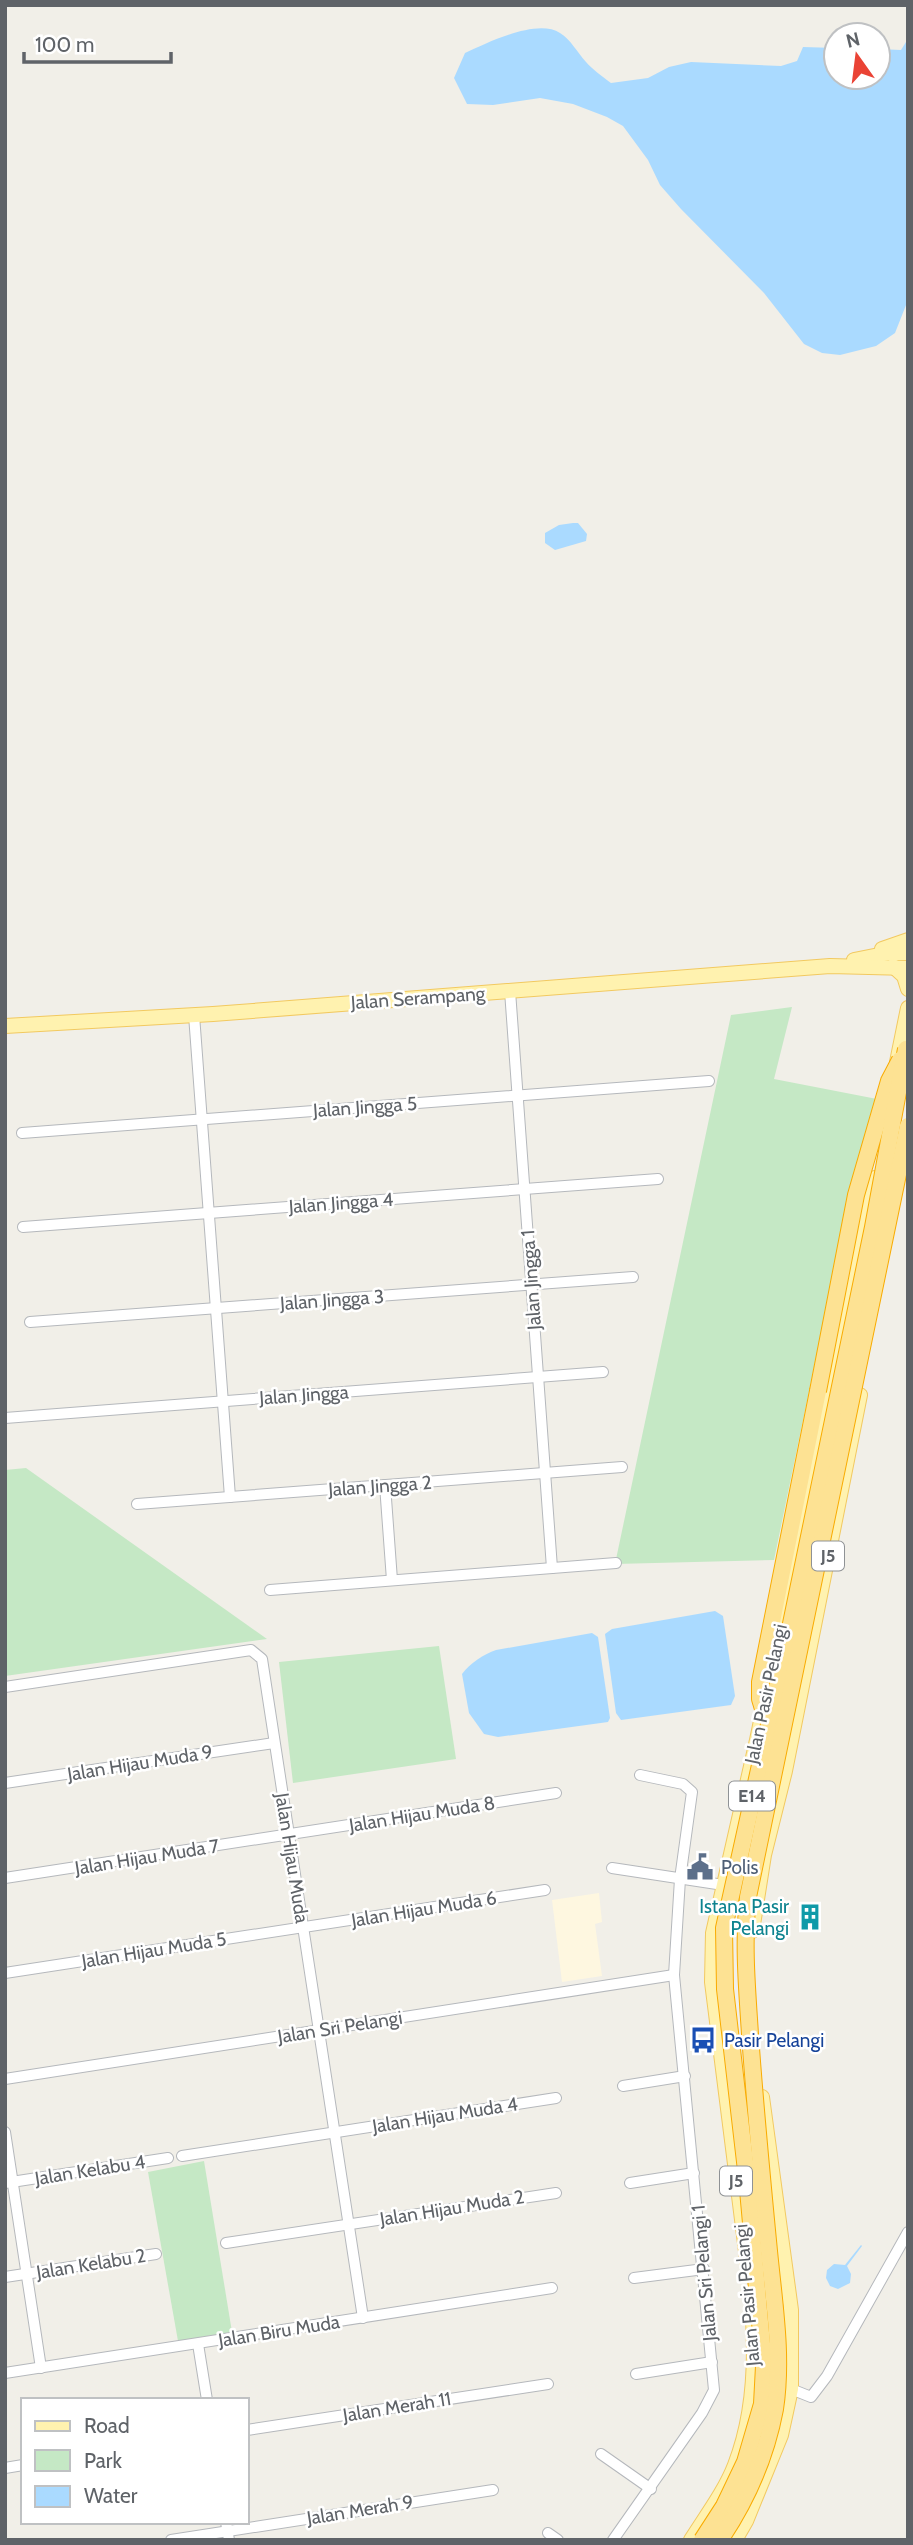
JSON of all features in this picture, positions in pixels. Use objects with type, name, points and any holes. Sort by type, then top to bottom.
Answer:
[{"type":"highway","points":[[763,1709],[760,1682],[856,1195],[888,1081],[907,1046]]},
{"type":"highway","name":"E14","points":[[702,2540],[724,2506],[745,2462],[762,2404],[764,2366],[747,2179],[725,1989],[724,1928],[793,1616],[873,1227],[907,1046]]},
{"type":"highway","name":"E14","points":[[720,2540],[757,2474],[775,2408],[778,2373],[776,2321],[755,2105],[745,1960],[748,1897],[908,1126]]},
{"type":"main road","points":[[865,958],[908,940]]},
{"type":"main road","name":"Jalan Serampang","points":[[830,966],[889,953],[908,953]]},
{"type":"main road","name":"Jalan Serampang","points":[[5,1026],[194,1015],[830,966],[900,967]]},
{"type":"main road","points":[[900,967],[908,989]]},
{"type":"main road","name":"Jalan Pasir Pelangi","points":[[691,2540],[734,2467],[749,2413],[754,2381],[751,2288],[712,1982],[713,1933],[841,1342],[908,1008]]},
{"type":"main road","name":"Jalan Pasir Pelangi","points":[[735,2540],[746,2521],[786,2420],[791,2389],[791,2309],[760,2086],[750,1967],[752,1924],[908,1164]]},
{"type":"main road","points":[[754,2381],[791,2389]]},
{"type":"main road","points":[[749,2413],[786,2420]]},
{"type":"street","name":"Jalan Jingga 1","points":[[510,991],[552,1568]]},
{"type":"street","points":[[194,1015],[230,1497]]},
{"type":"street","name":"Jalan Jingga 5","points":[[22,1133],[709,1081]]},
{"type":"street","name":"Jalan Jingga 4","points":[[23,1227],[659,1179]]},
{"type":"street","name":"Jalan Jingga 3","points":[[30,1322],[633,1277]]},
{"type":"street","name":"Jalan Jingga","points":[[5,1418],[603,1372]]},
{"type":"street","name":"Jalan Jingga 2","points":[[137,1504],[622,1467]]},
{"type":"street","points":[[385,1485],[392,1580]]},
{"type":"street","points":[[270,1590],[616,1563]]},
{"type":"street","name":"Jalan Hijau Muda","points":[[5,1687],[251,1650],[259,1655],[264,1665],[363,2318]]},
{"type":"street","name":"Jalan Hijau Muda 9","points":[[5,1783],[274,1743]]},
{"type":"street","name":"Jalan Sri Pelangi 1","points":[[613,2540],[710,2401],[714,2390],[674,1975],[680,1879],[692,1792],[683,1784],[640,1775]]},
{"type":"street","name":"Jalan Hijau Muda 8","points":[[289,1836],[556,1793]]},
{"type":"street","name":"Jalan Hijau Muda 7","points":[[5,1878],[289,1836]]},
{"type":"street","points":[[612,1868],[758,1891]]},
{"type":"street","name":"Jalan Hijau Muda 6","points":[[303,1928],[545,1890]]},
{"type":"street","name":"Jalan Hijau Muda 5","points":[[5,1973],[303,1928]]},
{"type":"street","name":"Jalan Sri Pelangi","points":[[5,2079],[674,1975]]},
{"type":"street","points":[[623,2086],[685,2077]]},
{"type":"street","name":"Jalan Hijau Muda 4","points":[[182,2156],[556,2098]]},
{"type":"street","points":[[5,2132],[9,2183],[27,2274],[41,2368]]},
{"type":"street","name":"Jalan Kelabu 4","points":[[9,2183],[168,2158]]},
{"type":"street","points":[[630,2183],[694,2173]]},
{"type":"street","name":"Jalan Hijau Muda 2","points":[[226,2243],[556,2193]]},
{"type":"street","points":[[791,2389],[811,2397],[827,2376],[908,2232]]},
{"type":"street","name":"Jalan Kelabu 2","points":[[5,2277],[156,2254]]},
{"type":"street","points":[[634,2278],[704,2269]]},
{"type":"street","name":"Jalan Biru Muda","points":[[5,2373],[552,2288]]},
{"type":"street","points":[[198,2344],[207,2398]]},
{"type":"street","points":[[636,2374],[712,2362]]},
{"type":"street","name":"Jalan Merah 11","points":[[248,2430],[548,2384]]},
{"type":"street","points":[[601,2454],[650,2489]]},
{"type":"street","name":"Jalan Merah 9","points":[[171,2540],[493,2490]]},
{"type":"street","points":[[548,2533],[558,2540]]},
{"type":"shaded area","points":[[599,1893],[602,1922],[595,1924],[602,1976],[562,1982],[552,1900]]},
{"type":"green space","points":[[792,1007],[774,1079],[877,1099],[836,1261],[774,1560],[615,1564],[731,1015]]},
{"type":"green space","points":[[26,1468],[267,1639],[5,1676],[5,1470]]},
{"type":"green space","points":[[439,1646],[456,1759],[293,1783],[279,1662]]},
{"type":"green space","points":[[204,2161],[232,2332],[178,2341],[148,2172]]},
{"type":"water","points":[[908,20],[908,300],[895,333],[876,346],[840,355],[822,353],[804,344],[764,293],[660,185],[648,160],[623,126],[573,104],[540,98],[493,105],[467,104],[454,78],[465,53],[512,34],[539,28],[550,29],[564,36],[589,65],[611,83],[648,78],[669,67],[691,62],[781,66],[797,61],[803,47],[822,48],[822,91],[892,91],[892,50],[901,50],[906,42]]},
{"type":"water","points":[[578,523],[587,534],[586,541],[555,550],[545,543],[545,533],[559,525]]},
{"type":"water","points":[[715,1611],[723,1616],[735,1696],[731,1705],[621,1720],[616,1713],[605,1634],[612,1629]]},
{"type":"water","points":[[592,1633],[598,1637],[610,1718],[608,1722],[498,1737],[484,1734],[469,1713],[462,1674],[469,1666],[496,1650]]},
{"type":"water","points":[[861,2245],[847,2266],[851,2274],[850,2283],[838,2289],[830,2286],[826,2278],[827,2270],[834,2264],[845,2265]]},
{"type":"place","name":"Polis","points":[[700,1867]]},
{"type":"place","name":"Istana Pasir Pelangi","points":[[810,1917]]},
{"type":"place","name":"Pasir Pelangi","points":[[703,2040]]}]
